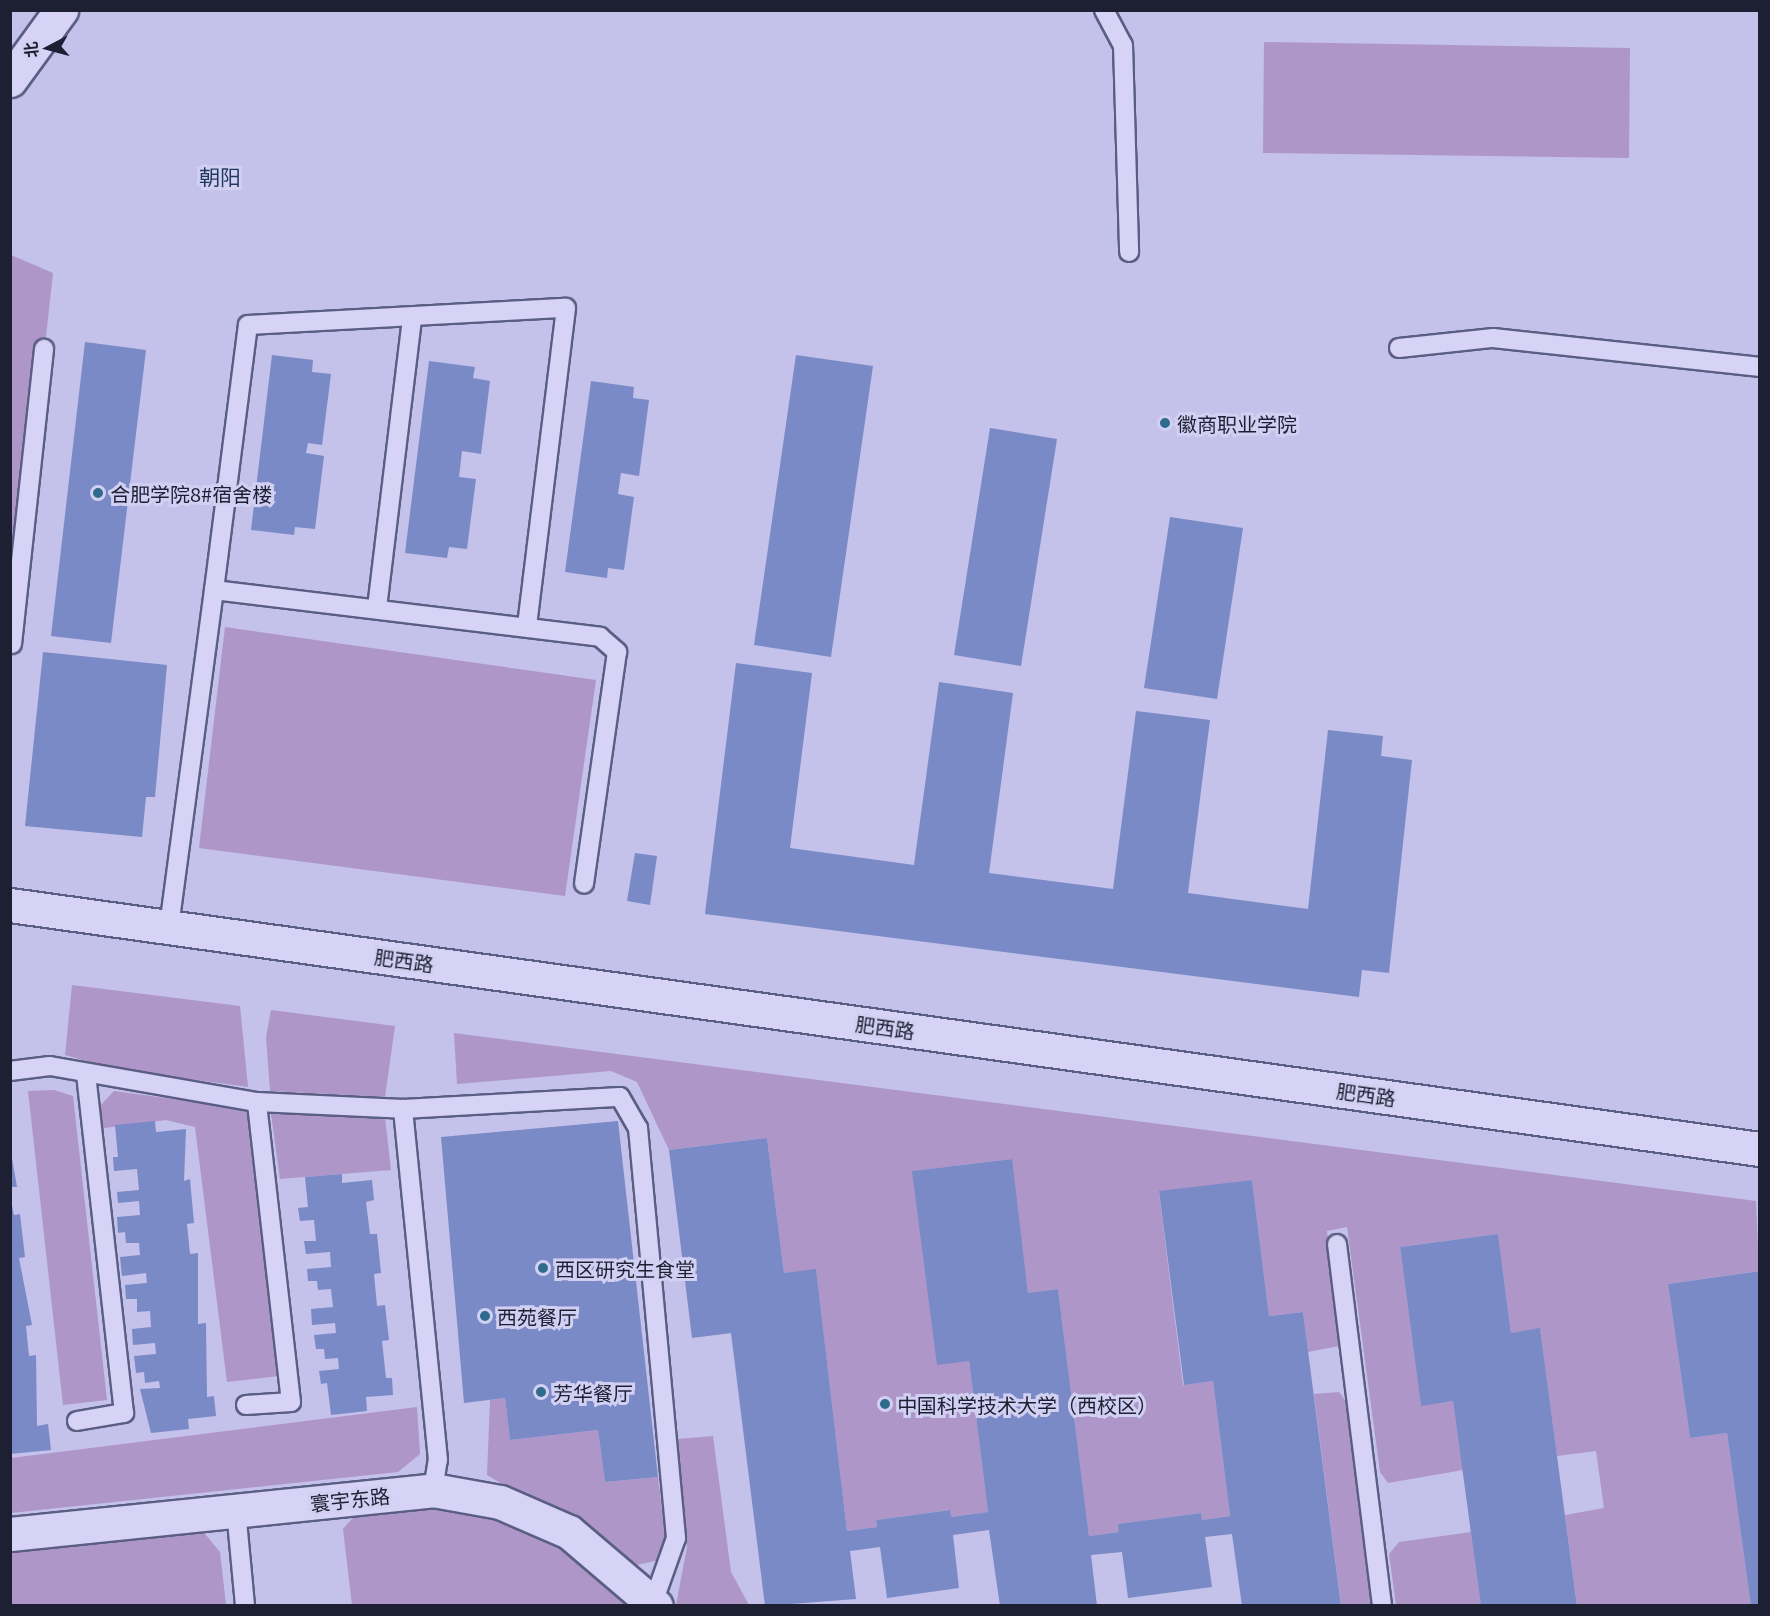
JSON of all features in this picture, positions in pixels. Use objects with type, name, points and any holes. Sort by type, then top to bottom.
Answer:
[{"type":"main road","points":[[10,80],[61,10]]},
{"type":"main road","name":"肥西路","points":[[10,905],[1760,1149]]},
{"type":"main road","name":"寰宇东路","points":[[10,1533],[433,1490],[500,1502],[569,1532],[655,1604]]},
{"type":"lane","points":[[1104,10],[1123,45],[1129,252]]},
{"type":"lane","points":[[169,927],[248,326],[566,308],[527,626]]},
{"type":"lane","points":[[377,608],[412,317]]},
{"type":"lane","points":[[1399,348],[1493,338],[1760,367]]},
{"type":"lane","points":[[12,644],[18,514],[44,349]]},
{"type":"lane","points":[[214,590],[527,626],[600,637],[616,652],[584,884]]},
{"type":"lane","points":[[10,1071],[50,1066],[257,1102],[403,1109],[620,1096],[638,1128],[676,1538],[655,1604]]},
{"type":"lane","points":[[77,1421],[124,1413],[86,1074]]},
{"type":"lane","points":[[246,1405],[291,1402],[257,1102]]},
{"type":"lane","points":[[403,1109],[438,1460],[433,1490]]},
{"type":"lane","points":[[1337,1244],[1382,1605]]},
{"type":"lane","points":[[236,1510],[245,1605]]},
{"type":"shaded area","points":[[1264,42],[1630,48],[1629,158],[1263,153]]},
{"type":"shaded area","points":[[11,255],[53,273],[11,651]]},
{"type":"shaded area","points":[[225,627],[596,680],[565,896],[199,848]]},
{"type":"shaded area","points":[[72,985],[240,1006],[248,1087],[115,1069],[65,1055]]},
{"type":"shaded area","points":[[271,1010],[395,1026],[385,1097],[270,1091],[266,1037]]},
{"type":"shaded area","points":[[454,1033],[1756,1201],[1759,1271],[1668,1284],[1690,1438],[1727,1433],[1751,1605],[1577,1605],[1565,1515],[1604,1508],[1596,1451],[1557,1456],[1540,1329],[1511,1333],[1498,1234],[1400,1247],[1421,1405],[1453,1401],[1463,1470],[1388,1483],[1380,1472],[1347,1227],[1327,1231],[1339,1346],[1308,1352],[1303,1312],[1269,1316],[1252,1180],[1159,1192],[1183,1385],[1213,1381],[1230,1516],[1202,1520],[1201,1513],[1119,1524],[1119,1532],[1089,1536],[1058,1289],[1028,1293],[1011,1159],[913,1171],[969,1361],[988,1512],[951,1517],[949,1510],[876,1520],[877,1527],[847,1531],[816,1270],[784,1273],[767,1138],[669,1150],[637,1082],[611,1071],[457,1084]]},
{"type":"shaded area","points":[[54,1090],[73,1096],[107,1400],[63,1405],[28,1091]]},
{"type":"shaded area","points":[[114,1091],[247,1109],[279,1376],[227,1382],[195,1127],[166,1120],[97,1129],[101,1105]]},
{"type":"shaded area","points":[[271,1114],[385,1117],[391,1170],[280,1179]]},
{"type":"shaded area","points":[[1339,1392],[1347,1403],[1376,1605],[1341,1605],[1314,1394]]},
{"type":"shaded area","points":[[505,1398],[510,1440],[598,1430],[605,1482],[658,1477],[666,1543],[659,1560],[637,1565],[487,1475],[490,1400]]},
{"type":"shaded area","points":[[417,1407],[420,1454],[398,1472],[11,1513],[11,1458]]},
{"type":"shaded area","points":[[713,1436],[731,1572],[749,1605],[676,1605],[687,1547],[677,1439]]},
{"type":"shaded area","points":[[452,1504],[517,1521],[560,1542],[632,1605],[352,1605],[343,1529],[357,1513]]},
{"type":"shaded area","points":[[201,1529],[220,1552],[226,1605],[11,1605],[10,1548]]},
{"type":"shaded area","points":[[1471,1532],[1481,1605],[1396,1605],[1389,1554],[1399,1542]]},
{"type":"building","name":"合肥学院8#宿舍楼","points":[[85,342],[146,350],[111,643],[51,636]]},
{"type":"building","points":[[272,355],[313,360],[312,372],[331,374],[322,445],[308,443],[306,453],[324,456],[315,529],[295,527],[294,535],[251,530]]},
{"type":"building","points":[[796,355],[873,366],[831,657],[754,645]]},
{"type":"building","points":[[429,361],[475,367],[473,378],[490,381],[481,454],[462,451],[459,477],[476,479],[467,549],[449,547],[447,558],[405,553]]},
{"type":"building","points":[[591,381],[634,387],[633,398],[649,400],[639,476],[621,473],[618,494],[634,497],[624,570],[608,568],[607,578],[565,572]]},
{"type":"building","points":[[990,428],[1057,439],[1021,666],[954,655]]},
{"type":"building","points":[[1170,517],[1243,528],[1217,699],[1144,688]]},
{"type":"building","points":[[43,652],[167,665],[155,797],[146,797],[142,837],[25,826]]},
{"type":"building","points":[[736,663],[812,673],[790,848],[914,865],[939,682],[1013,693],[989,873],[1113,889],[1136,711],[1210,720],[1188,893],[1308,909],[1328,730],[1383,736],[1381,756],[1412,760],[1389,973],[1362,970],[1359,997],[705,914]]},
{"type":"building","points":[[635,853],[657,856],[650,905],[627,901]]},
{"type":"building","points":[[155,1121],[156,1132],[186,1129],[184,1181],[190,1179],[194,1223],[187,1224],[190,1254],[198,1253],[198,1324],[206,1323],[207,1397],[214,1396],[216,1416],[188,1419],[189,1429],[151,1433],[140,1389],[160,1388],[159,1381],[145,1383],[144,1372],[136,1373],[134,1356],[156,1354],[155,1343],[133,1345],[132,1329],[151,1327],[150,1311],[137,1312],[137,1299],[126,1299],[125,1285],[147,1283],[146,1273],[122,1276],[120,1257],[140,1255],[139,1243],[126,1243],[125,1232],[118,1233],[117,1217],[140,1215],[139,1201],[118,1203],[117,1192],[139,1190],[137,1169],[114,1171],[113,1157],[118,1157],[115,1125]]},
{"type":"building","name":"西区研究生食堂","points":[[618,1121],[658,1477],[605,1482],[598,1430],[510,1440],[505,1398],[464,1403],[441,1137]]},
{"type":"building","points":[[767,1138],[784,1273],[816,1269],[847,1531],[877,1527],[876,1520],[950,1510],[951,1517],[988,1512],[969,1361],[937,1365],[912,1171],[1012,1159],[1028,1293],[1058,1289],[1089,1536],[1119,1532],[1118,1524],[1201,1513],[1202,1520],[1230,1516],[1213,1381],[1184,1385],[1159,1191],[1252,1180],[1269,1316],[1303,1312],[1341,1606],[1242,1606],[1232,1534],[1205,1537],[1212,1587],[1128,1598],[1122,1552],[1091,1555],[1097,1606],[1000,1606],[989,1530],[953,1535],[959,1588],[887,1598],[880,1547],[850,1551],[856,1599],[765,1606],[731,1333],[692,1338],[669,1150]]},
{"type":"building","points":[[10,1147],[17,1187],[10,1187]]},
{"type":"building","points":[[342,1174],[342,1183],[372,1180],[374,1200],[366,1202],[370,1234],[377,1234],[381,1273],[374,1274],[377,1306],[385,1305],[389,1340],[382,1341],[386,1378],[392,1378],[393,1395],[366,1397],[367,1411],[331,1415],[327,1383],[321,1384],[319,1371],[339,1369],[338,1358],[325,1359],[324,1349],[316,1349],[314,1335],[336,1333],[335,1323],[312,1325],[311,1309],[333,1307],[331,1289],[318,1290],[317,1281],[308,1281],[307,1269],[331,1267],[330,1252],[306,1254],[304,1241],[316,1241],[314,1220],[300,1221],[298,1208],[308,1207],[305,1177]]},
{"type":"building","points":[[10,1196],[14,1215],[20,1214],[25,1257],[19,1258],[32,1325],[26,1326],[29,1356],[36,1355],[37,1426],[48,1424],[51,1450],[10,1454]]},
{"type":"building","points":[[1498,1234],[1511,1333],[1540,1328],[1577,1606],[1481,1606],[1453,1401],[1421,1406],[1400,1247]]},
{"type":"building","points":[[1760,1271],[1760,1606],[1751,1606],[1727,1433],[1690,1438],[1668,1284]]},
{"type":"place","name":"徽商职业学院","points":[[1165,423]]},
{"type":"place","name":"合肥学院8#宿舍楼","points":[[98,493]]},
{"type":"place","name":"西区研究生食堂","points":[[543,1268]]},
{"type":"place","name":"西苑餐厅","points":[[485,1316]]},
{"type":"place","name":"芳华餐厅","points":[[541,1392]]},
{"type":"place","name":"中国科学技术大学（西校区）","points":[[885,1404]]},
{"type":"district","name":"朝阳","points":[[220,176]]}]
